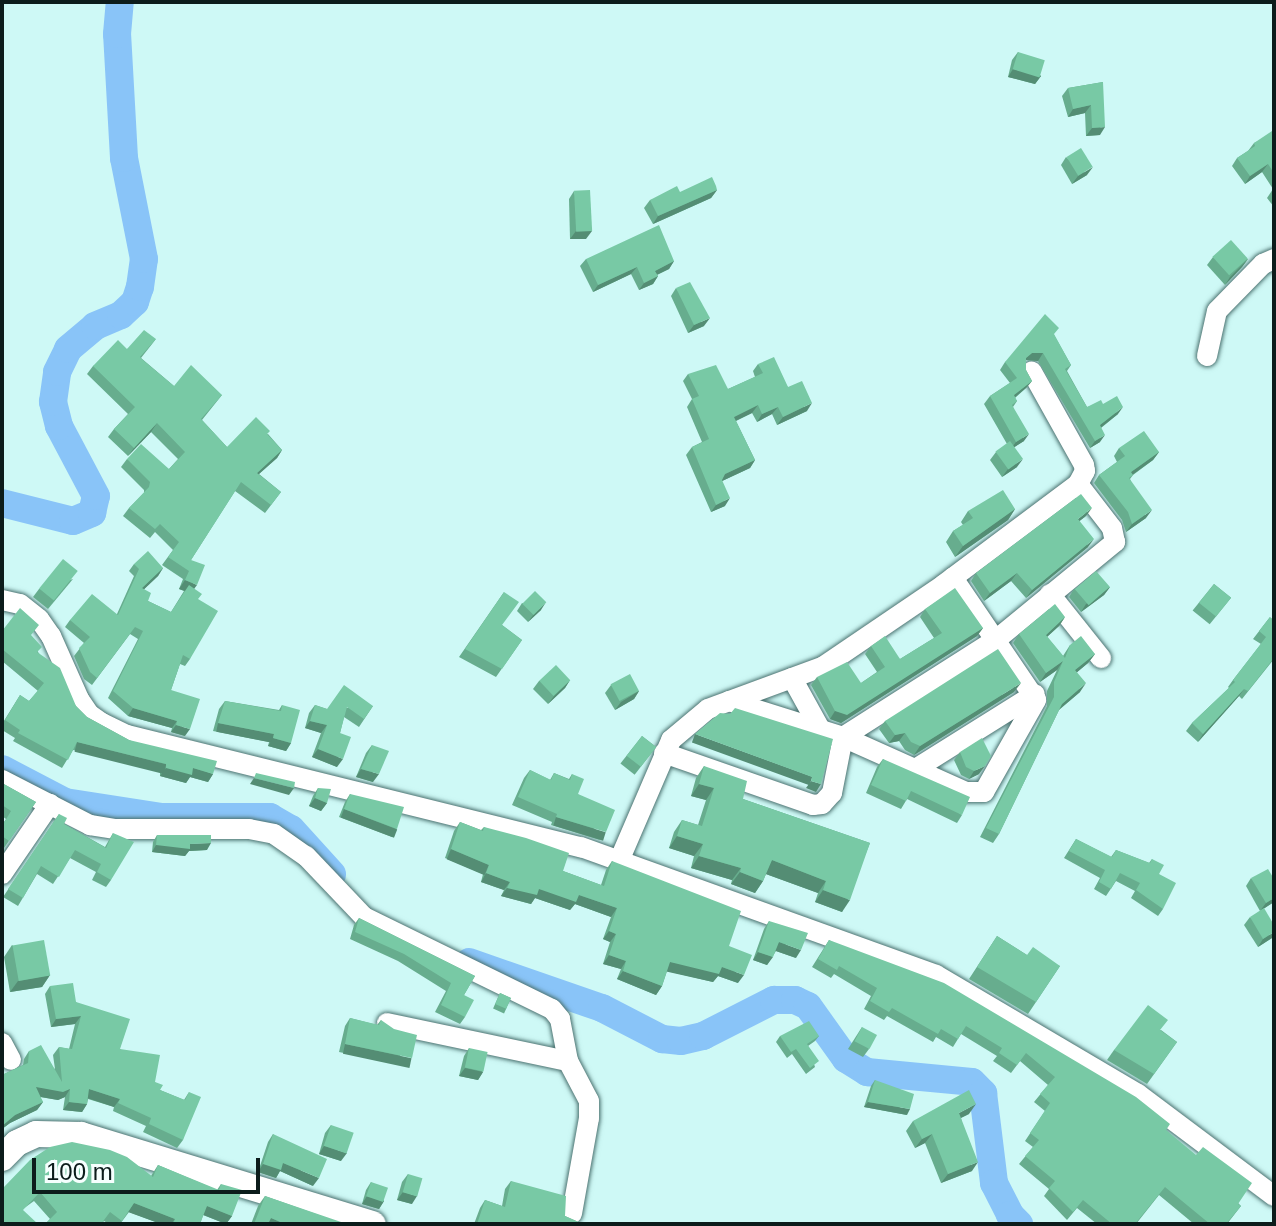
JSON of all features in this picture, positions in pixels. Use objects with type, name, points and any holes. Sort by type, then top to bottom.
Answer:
[{"type":"main road","points":[[2,1158],[17,1143],[36,1134],[90,1136],[373,1224]]},
{"type":"street","points":[[1207,356],[1217,311],[1263,264],[1274,259]]},
{"type":"street","points":[[619,861],[671,740],[708,709],[824,666],[953,578],[1078,484],[1085,471],[1084,465],[1032,372]]},
{"type":"street","points":[[664,753],[813,805],[822,804],[832,793],[843,737],[997,639],[1116,538],[1078,484]]},
{"type":"street","points":[[729,701],[819,727],[966,792],[984,792],[1035,705],[1035,694],[953,578]]},
{"type":"street","points":[[1050,594],[1101,658]]},
{"type":"street","points":[[2,600],[20,604],[39,619],[89,714],[127,735],[318,779],[581,847],[936,975],[1138,1094],[1274,1196]]},
{"type":"street","points":[[792,678],[819,727]]},
{"type":"street","points":[[917,768],[1035,694]]},
{"type":"street","points":[[2,780],[90,825],[116,829],[249,829],[285,839],[306,856],[364,917],[552,1009],[560,1019],[568,1061],[589,1101],[589,1118],[572,1213]]},
{"type":"street","points":[[2,874],[50,804]]},
{"type":"street","points":[[387,1023],[568,1061]]},
{"type":"building","points":[[1018,52],[1045,60],[1040,77],[1013,69]]},
{"type":"building","points":[[1103,82],[1105,127],[1092,128],[1091,105],[1073,109],[1068,88]]},
{"type":"building","points":[[1272,131],[1274,173],[1268,164],[1250,176],[1237,158]]},
{"type":"building","points":[[1081,148],[1093,167],[1078,176],[1067,157]]},
{"type":"building","points":[[712,177],[717,190],[658,216],[650,200],[677,186],[680,192]]},
{"type":"building","points":[[590,190],[592,231],[576,232],[574,191]]},
{"type":"building","points":[[659,225],[674,261],[655,271],[658,276],[644,283],[637,267],[598,285],[586,259]]},
{"type":"building","points":[[1231,240],[1248,259],[1229,275],[1212,257]]},
{"type":"building","points":[[690,282],[710,318],[694,325],[676,288]]},
{"type":"building","points":[[1045,314],[1059,328],[1054,334],[1071,365],[1065,369],[1087,407],[1101,400],[1103,404],[1117,396],[1123,407],[1100,425],[1105,435],[1095,441],[1043,353],[1032,353],[1026,358],[1026,370],[1032,381],[1014,395],[1017,401],[1012,405],[1029,434],[1016,442],[990,396],[1017,378],[1005,362]]},
{"type":"building","points":[[144,330],[156,339],[140,357],[174,386],[191,365],[222,395],[201,419],[227,447],[256,417],[282,450],[257,473],[281,492],[271,505],[241,482],[191,560],[205,565],[197,585],[185,580],[189,571],[168,557],[179,542],[160,524],[155,529],[129,508],[150,482],[127,459],[141,444],[169,469],[185,452],[157,423],[134,448],[114,429],[135,407],[93,366],[118,340],[127,349]]},
{"type":"building","points":[[774,357],[788,387],[802,381],[812,403],[783,417],[778,407],[762,414],[758,405],[734,417],[755,460],[725,474],[722,480],[730,498],[716,505],[692,447],[709,439],[692,399],[699,396],[688,374],[716,365],[728,389],[763,373],[758,364]]},
{"type":"building","points":[[1144,431],[1159,452],[1131,472],[1133,475],[1129,478],[1152,510],[1132,524],[1128,512],[1099,475],[1125,456],[1119,448]]},
{"type":"building","points":[[1010,441],[1023,459],[1008,469],[995,452]]},
{"type":"building","points":[[1003,490],[1015,509],[963,546],[953,531],[973,518],[968,511]]},
{"type":"building","points":[[1081,494],[1092,508],[1078,519],[1094,539],[1032,590],[1017,573],[990,593],[976,573]]},
{"type":"building","points":[[148,551],[163,568],[142,588],[151,593],[148,601],[171,612],[189,585],[202,594],[198,599],[218,611],[190,659],[183,655],[171,690],[200,699],[190,729],[176,725],[177,721],[133,708],[113,691],[143,631],[135,627],[97,678],[90,672],[79,648],[90,637],[70,620],[92,594],[118,615],[139,569],[134,564]]},
{"type":"building","points":[[63,559],[78,571],[54,600],[39,589]]},
{"type":"building","points":[[1096,571],[1110,587],[1089,605],[1075,589]]},
{"type":"building","points":[[1214,584],[1231,598],[1216,616],[1199,603]]},
{"type":"building","points":[[955,588],[983,628],[847,715],[835,711],[817,677],[847,662],[861,683],[885,667],[871,646],[885,636],[900,659],[942,633],[925,609]]},
{"type":"building","points":[[535,591],[546,602],[534,615],[522,604]]},
{"type":"building","points":[[504,592],[519,602],[502,625],[522,640],[502,669],[465,649]]},
{"type":"building","points":[[1055,604],[1065,617],[1046,635],[1065,658],[1070,645],[1081,636],[1095,654],[1075,670],[1086,683],[1062,704],[999,834],[986,828],[1054,697],[1054,682],[1063,661],[1046,673],[1019,634]]},
{"type":"building","points":[[20,608],[39,625],[31,635],[42,647],[37,652],[60,668],[76,706],[87,717],[129,740],[217,761],[213,774],[193,768],[192,775],[166,768],[166,764],[77,742],[68,760],[18,733],[20,730],[5,720],[20,695],[29,701],[44,683],[2,649],[2,631]]},
{"type":"building","points":[[1270,617],[1274,620],[1274,658],[1248,691],[1244,689],[1203,734],[1192,723],[1235,682],[1233,680],[1266,637],[1259,631]]},
{"type":"building","points":[[998,649],[1021,683],[920,746],[911,742],[905,733],[895,735],[885,721]]},
{"type":"building","points":[[556,665],[570,680],[554,696],[539,681]]},
{"type":"building","points":[[630,674],[639,691],[619,701],[611,684]]},
{"type":"building","points":[[344,685],[373,706],[364,719],[347,707],[340,733],[351,737],[343,759],[318,749],[327,725],[310,721],[315,705],[327,709]]},
{"type":"building","points":[[225,701],[281,711],[282,705],[300,710],[291,743],[273,738],[274,734],[218,723]]},
{"type":"building","points":[[735,708],[833,739],[821,784],[811,781],[812,777],[695,734],[720,713],[730,714]]},
{"type":"building","points":[[642,736],[656,747],[641,767],[627,756]]},
{"type":"building","points":[[982,738],[991,756],[985,766],[974,771],[966,767],[960,752]]},
{"type":"building","points":[[372,745],[389,751],[379,774],[361,769]]},
{"type":"building","points":[[883,759],[970,797],[962,815],[911,791],[906,801],[871,785]]},
{"type":"building","points":[[704,766],[747,781],[743,799],[870,843],[850,900],[823,890],[826,881],[772,860],[763,881],[740,872],[741,868],[699,856],[703,844],[677,836],[682,820],[702,826],[714,788],[699,784]]},
{"type":"building","points":[[530,770],[551,780],[554,773],[570,780],[572,774],[584,779],[578,794],[615,810],[606,832],[556,817],[557,814],[518,797]]},
{"type":"building","points":[[256,773],[295,782],[294,788],[254,778]]},
{"type":"building","points":[[2,783],[36,802],[9,841],[2,836],[2,826],[11,811],[2,805]]},
{"type":"building","points":[[318,788],[331,789],[327,803],[315,798]]},
{"type":"building","points":[[350,794],[404,807],[397,829],[344,809]]},
{"type":"building","points":[[59,814],[67,818],[64,824],[106,848],[113,833],[134,842],[111,880],[97,872],[101,864],[75,850],[59,877],[41,866],[23,898],[8,889]]},
{"type":"building","points":[[460,822],[483,831],[484,827],[526,838],[569,853],[563,871],[604,886],[612,861],[741,911],[729,946],[752,955],[744,975],[722,967],[719,974],[670,962],[662,986],[623,971],[626,961],[609,955],[616,934],[609,931],[617,908],[579,895],[576,902],[539,889],[537,895],[507,888],[510,882],[486,873],[489,865],[451,849]]},
{"type":"building","points":[[157,835],[211,835],[211,843],[190,844],[190,849],[156,845]]},
{"type":"building","points":[[1076,839],[1112,857],[1116,850],[1164,865],[1159,874],[1176,883],[1163,909],[1136,890],[1140,883],[1120,873],[1111,889],[1099,882],[1105,870],[1069,851]]},
{"type":"building","points":[[1268,869],[1274,879],[1274,898],[1266,903],[1251,878]]},
{"type":"building","points":[[1264,908],[1274,925],[1274,932],[1263,939],[1250,917]]},
{"type":"building","points":[[359,918],[475,976],[464,995],[474,1000],[465,1017],[441,1005],[451,983],[404,954],[355,932]]},
{"type":"building","points":[[769,921],[808,933],[801,950],[779,942],[773,957],[758,952]]},
{"type":"building","points":[[997,936],[1027,955],[1033,947],[1060,966],[1036,1002],[977,967]]},
{"type":"building","points":[[44,940],[50,975],[19,981],[12,946]]},
{"type":"building","points":[[829,940],[944,983],[1136,1097],[1170,1124],[1166,1130],[1196,1155],[1203,1147],[1252,1183],[1238,1204],[1241,1206],[1226,1224],[1210,1224],[1165,1187],[1135,1224],[1112,1224],[1083,1200],[1073,1212],[1049,1188],[1055,1181],[1025,1156],[1039,1140],[1030,1133],[1050,1103],[1040,1094],[1055,1077],[1026,1053],[1017,1065],[999,1053],[1002,1048],[966,1026],[958,1039],[941,1029],[938,1034],[892,1008],[889,1012],[870,1001],[877,988],[839,966],[837,970],[818,959]]},
{"type":"building","points":[[73,983],[76,1002],[130,1019],[120,1049],[160,1055],[155,1082],[163,1085],[160,1090],[185,1100],[189,1092],[201,1097],[183,1140],[149,1124],[151,1118],[118,1103],[120,1099],[89,1089],[87,1104],[69,1102],[70,1089],[63,1092],[36,1087],[43,1102],[15,1115],[2,1126],[2,1071],[4,1074],[28,1063],[29,1051],[41,1045],[62,1082],[59,1047],[72,1049],[81,1016],[56,1019],[50,986]]},
{"type":"building","points":[[500,993],[511,998],[506,1009],[495,1004]]},
{"type":"building","points":[[1148,1005],[1168,1020],[1160,1030],[1177,1042],[1154,1074],[1114,1050]]},
{"type":"building","points":[[350,1018],[379,1025],[381,1020],[394,1029],[417,1035],[412,1058],[345,1044]]},
{"type":"building","points":[[809,1021],[819,1036],[807,1044],[819,1061],[810,1068],[796,1049],[791,1052],[780,1036]]},
{"type":"building","points":[[862,1027],[877,1035],[869,1049],[854,1041]]},
{"type":"building","points":[[469,1048],[488,1052],[483,1072],[465,1068]]},
{"type":"building","points":[[875,1080],[914,1094],[910,1109],[868,1102]]},
{"type":"building","points":[[969,1090],[976,1104],[959,1113],[978,1162],[948,1174],[932,1134],[922,1139],[913,1121]]},
{"type":"building","points":[[331,1125],[354,1133],[347,1154],[324,1146]]},
{"type":"building","points":[[273,1134],[327,1159],[319,1178],[283,1163],[281,1170],[263,1164]]},
{"type":"building","points":[[72,1142],[127,1157],[153,1177],[158,1165],[219,1190],[221,1184],[242,1190],[232,1216],[207,1206],[200,1224],[173,1224],[175,1219],[134,1203],[122,1221],[110,1212],[101,1224],[45,1224],[57,1212],[40,1192],[23,1210],[38,1224],[2,1224],[2,1185],[4,1187],[30,1160],[50,1147]]},
{"type":"building","points":[[408,1174],[422,1178],[417,1196],[403,1192]]},
{"type":"building","points":[[511,1181],[566,1196],[565,1216],[583,1224],[477,1224],[485,1200],[505,1207]]},
{"type":"building","points":[[371,1182],[388,1188],[383,1202],[366,1196]]},
{"type":"building","points":[[265,1196],[344,1223],[285,1224],[271,1218],[268,1224],[254,1224]]},
{"type":"waterway","points":[[2,503],[73,521],[92,513],[96,496],[59,426],[53,402],[57,372],[68,349],[95,326],[121,315],[135,302],[140,287],[144,259],[124,158],[117,34],[120,2]]},
{"type":"waterway","points":[[2,769],[65,802],[162,817],[270,817],[291,829],[332,874]]},
{"type":"waterway","points":[[469,962],[602,1008],[662,1039],[681,1041],[703,1036],[774,1000],[795,1000],[808,1006],[846,1059],[867,1072],[972,1082],[983,1093],[994,1183],[1010,1215],[1019,1224]]}]
